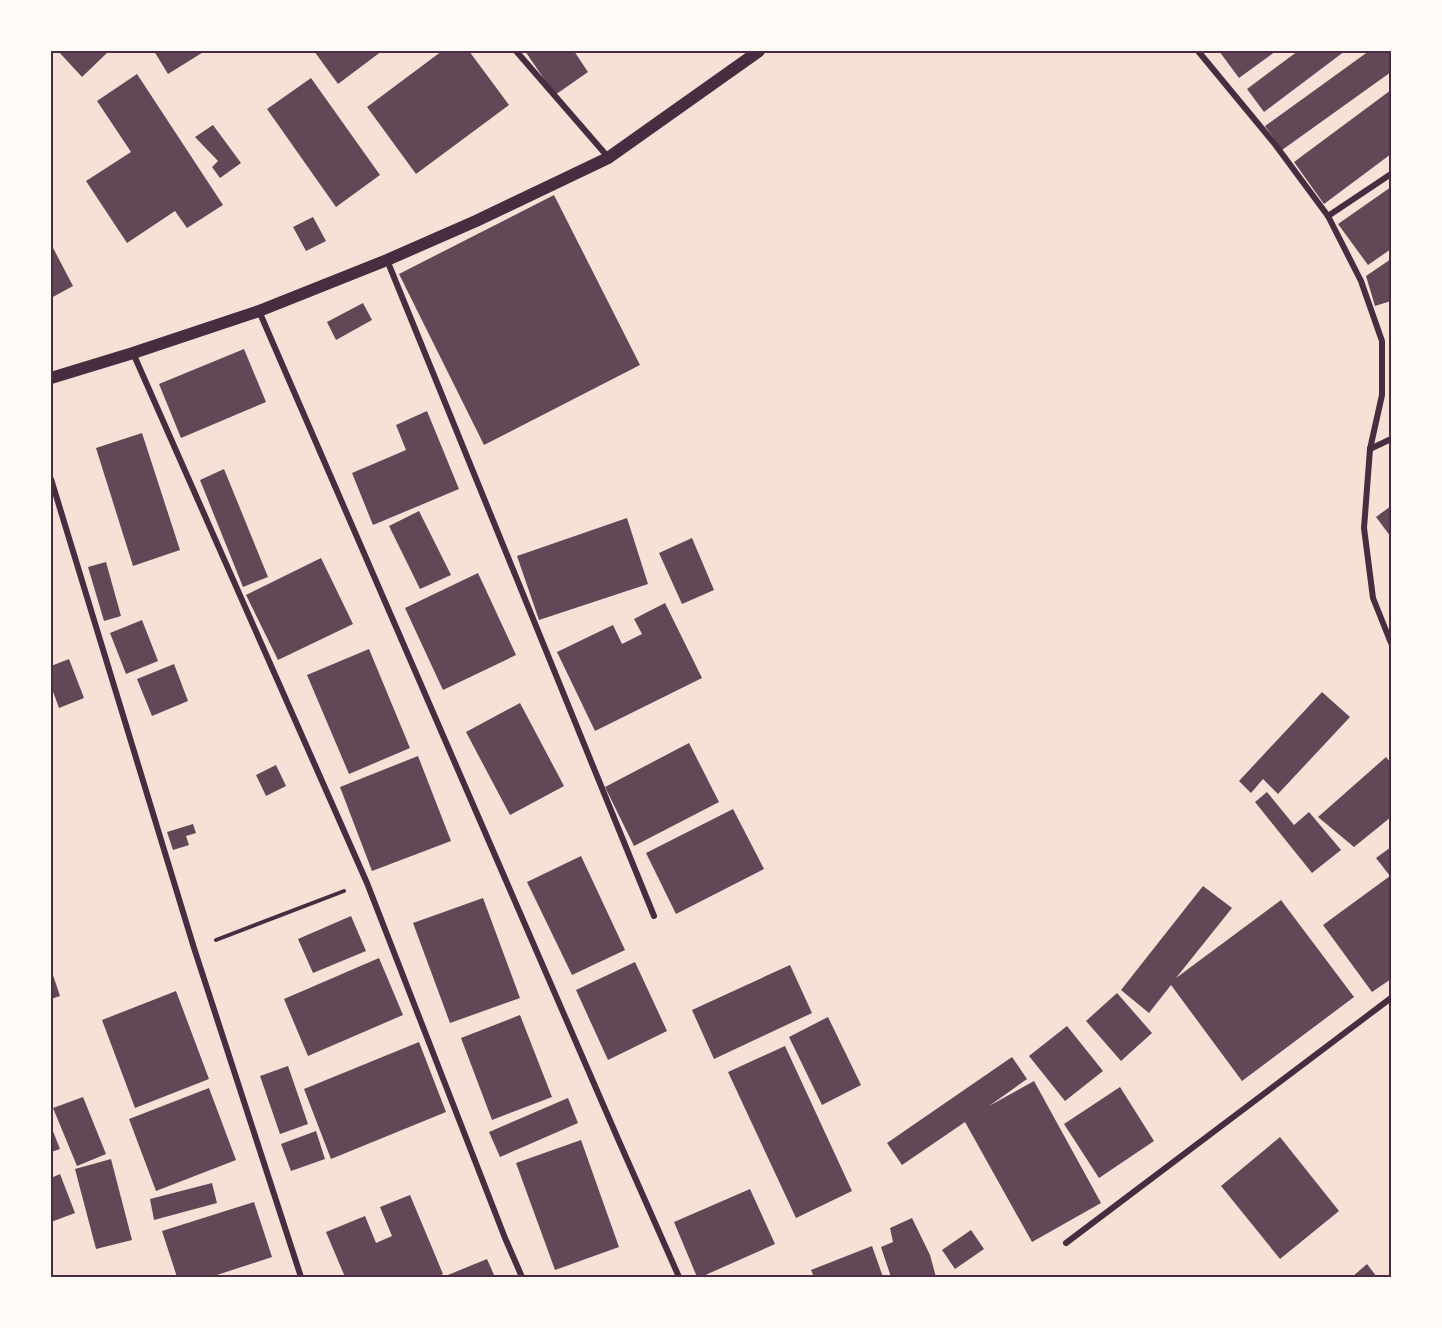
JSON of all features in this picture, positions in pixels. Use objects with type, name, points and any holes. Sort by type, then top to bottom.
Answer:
[{"type":"main road","points":[[51,378],[259,311],[387,260],[476,221],[608,158],[759,51]]},
{"type":"street","points":[[516,51],[608,158]]},
{"type":"street","points":[[1198,51],[1274,143],[1328,216],[1360,281],[1382,342],[1382,395],[1370,449],[1364,528],[1373,598],[1391,643]]},
{"type":"street","points":[[1328,216],[1391,174]]},
{"type":"street","points":[[387,260],[654,916]]},
{"type":"street","points":[[259,311],[679,1277]]},
{"type":"street","points":[[133,353],[367,883],[522,1277]]},
{"type":"street","points":[[1370,449],[1391,439]]},
{"type":"street","points":[[51,479],[194,948],[301,1277]]},
{"type":"street","points":[[1066,1243],[1391,998]]},
{"type":"path","points":[[194,948],[367,883]]},
{"type":"building","points":[[58,51],[109,51],[82,77]]},
{"type":"building","points":[[154,51],[205,51],[168,74]]},
{"type":"building","points":[[314,51],[382,51],[338,84]]},
{"type":"building","points":[[442,51],[469,51],[509,105],[416,174],[367,107]]},
{"type":"building","points":[[525,51],[574,51],[588,72],[555,95]]},
{"type":"building","points":[[1219,51],[1276,51],[1239,78]]},
{"type":"building","points":[[1298,51],[1345,51],[1264,112],[1247,89]]},
{"type":"building","points":[[1369,51],[1391,51],[1391,72],[1282,150],[1265,126]]},
{"type":"building","points":[[137,74],[223,205],[187,228],[175,211],[127,243],[86,181],[131,152],[97,101]]},
{"type":"building","points":[[311,78],[380,175],[336,207],[267,109]]},
{"type":"building","points":[[1391,90],[1391,154],[1324,204],[1294,162]]},
{"type":"building","points":[[213,125],[241,163],[220,178],[212,167],[218,161],[195,137]]},
{"type":"building","points":[[1391,187],[1391,249],[1368,265],[1338,224]]},
{"type":"building","points":[[554,195],[640,365],[484,445],[399,274]]},
{"type":"building","points":[[313,217],[326,241],[306,251],[293,227]]},
{"type":"building","points":[[51,244],[73,286],[51,298]]},
{"type":"building","points":[[1391,259],[1391,301],[1375,306],[1366,276]]},
{"type":"building","points":[[363,303],[372,320],[336,340],[327,322]]},
{"type":"building","points":[[244,349],[266,402],[181,438],[159,384]]},
{"type":"building","points":[[427,411],[459,489],[373,525],[352,473],[406,450],[396,425]]},
{"type":"building","points":[[142,433],[180,550],[133,566],[96,448]]},
{"type":"building","points":[[224,469],[268,577],[243,587],[200,480]]},
{"type":"building","points":[[1391,506],[1391,537],[1376,517]]},
{"type":"building","points":[[419,511],[451,575],[420,589],[389,526]]},
{"type":"building","points":[[627,518],[648,584],[539,620],[517,556]]},
{"type":"building","points":[[692,538],[714,590],[682,604],[659,553]]},
{"type":"building","points":[[321,558],[353,624],[278,660],[246,595]]},
{"type":"building","points":[[106,562],[121,616],[104,621],[88,567]]},
{"type":"building","points":[[478,573],[516,655],[443,690],[405,608]]},
{"type":"building","points":[[665,603],[702,678],[595,731],[557,652],[613,625],[622,644],[642,634],[634,619]]},
{"type":"building","points":[[142,620],[158,661],[126,674],[110,633]]},
{"type":"building","points":[[369,649],[410,748],[349,774],[307,675]]},
{"type":"building","points":[[69,659],[84,698],[59,708],[51,686],[51,666]]},
{"type":"building","points":[[174,664],[188,701],[152,716],[137,679]]},
{"type":"building","points":[[1322,692],[1350,717],[1278,794],[1263,779],[1251,793],[1239,781]]},
{"type":"building","points":[[520,703],[564,786],[510,815],[466,732]]},
{"type":"building","points":[[689,743],[719,802],[634,846],[605,787]]},
{"type":"building","points":[[418,756],[451,841],[372,871],[340,787]]},
{"type":"building","points":[[1386,757],[1391,763],[1391,817],[1354,847],[1318,817]]},
{"type":"building","points":[[276,765],[286,786],[266,796],[256,775]]},
{"type":"building","points":[[1267,792],[1294,825],[1309,812],[1341,850],[1312,873],[1255,802]]},
{"type":"building","points":[[733,809],[764,869],[676,914],[646,853]]},
{"type":"building","points":[[193,824],[196,833],[186,836],[189,845],[173,850],[167,832]]},
{"type":"building","points":[[1391,847],[1391,979],[1372,992],[1323,925],[1390,876],[1376,858]]},
{"type":"building","points":[[581,856],[625,950],[572,975],[527,882]]},
{"type":"building","points":[[1203,886],[1232,908],[1176,978],[1281,900],[1354,997],[1242,1081],[1171,985],[1149,1013],[1121,990]]},
{"type":"building","points":[[483,898],[520,998],[450,1023],[413,923]]},
{"type":"building","points":[[351,916],[366,951],[313,973],[298,939]]},
{"type":"building","points":[[379,958],[403,1015],[308,1056],[284,999]]},
{"type":"building","points":[[635,962],[667,1031],[608,1060],[576,990]]},
{"type":"building","points":[[790,965],[812,1013],[714,1059],[692,1010]]},
{"type":"building","points":[[51,969],[60,996],[51,999]]},
{"type":"building","points":[[176,991],[209,1079],[135,1108],[102,1020]]},
{"type":"building","points":[[1117,993],[1152,1033],[1121,1061],[1086,1021]]},
{"type":"building","points":[[520,1015],[552,1097],[492,1120],[461,1038]]},
{"type":"building","points":[[828,1017],[861,1085],[822,1105],[789,1037]]},
{"type":"building","points":[[1067,1026],[1103,1071],[1065,1101],[1029,1056]]},
{"type":"building","points":[[419,1042],[446,1112],[331,1159],[304,1089]]},
{"type":"building","points":[[785,1046],[852,1191],[796,1218],[728,1072]]},
{"type":"building","points":[[1012,1057],[1027,1079],[989,1106],[1034,1081],[1101,1203],[1032,1242],[965,1122],[902,1165],[887,1143]]},
{"type":"building","points":[[288,1066],[308,1124],[280,1134],[260,1076]]},
{"type":"building","points":[[1120,1087],[1154,1141],[1099,1178],[1064,1124]]},
{"type":"building","points":[[209,1088],[236,1160],[156,1191],[129,1119]]},
{"type":"building","points":[[83,1097],[106,1154],[77,1166],[53,1108]]},
{"type":"building","points":[[568,1098],[578,1123],[500,1157],[489,1132]]},
{"type":"building","points":[[51,1126],[60,1149],[51,1152]]},
{"type":"building","points":[[316,1131],[325,1159],[291,1171],[281,1144]]},
{"type":"building","points":[[1280,1137],[1339,1211],[1280,1259],[1221,1186]]},
{"type":"building","points":[[581,1140],[619,1247],[555,1270],[516,1163]]},
{"type":"building","points":[[111,1159],[132,1240],[96,1249],[75,1169]]},
{"type":"building","points":[[60,1174],[75,1213],[51,1222],[51,1178]]},
{"type":"building","points":[[212,1183],[217,1203],[154,1220],[150,1199]]},
{"type":"building","points":[[750,1189],[775,1244],[697,1277],[674,1222]]},
{"type":"building","points":[[410,1195],[443,1274],[436,1277],[345,1277],[326,1232],[365,1216],[376,1243],[392,1236],[380,1207]]},
{"type":"building","points":[[254,1202],[272,1257],[211,1277],[177,1277],[162,1231]]},
{"type":"building","points":[[912,1218],[930,1255],[936,1277],[891,1277],[881,1247],[893,1242],[890,1228]]},
{"type":"building","points":[[971,1230],[984,1249],[955,1269],[942,1250]]},
{"type":"building","points":[[872,1246],[883,1277],[814,1277],[811,1270]]},
{"type":"building","points":[[487,1259],[495,1277],[443,1277]]},
{"type":"building","points":[[1367,1264],[1377,1277],[1352,1277]]}]
